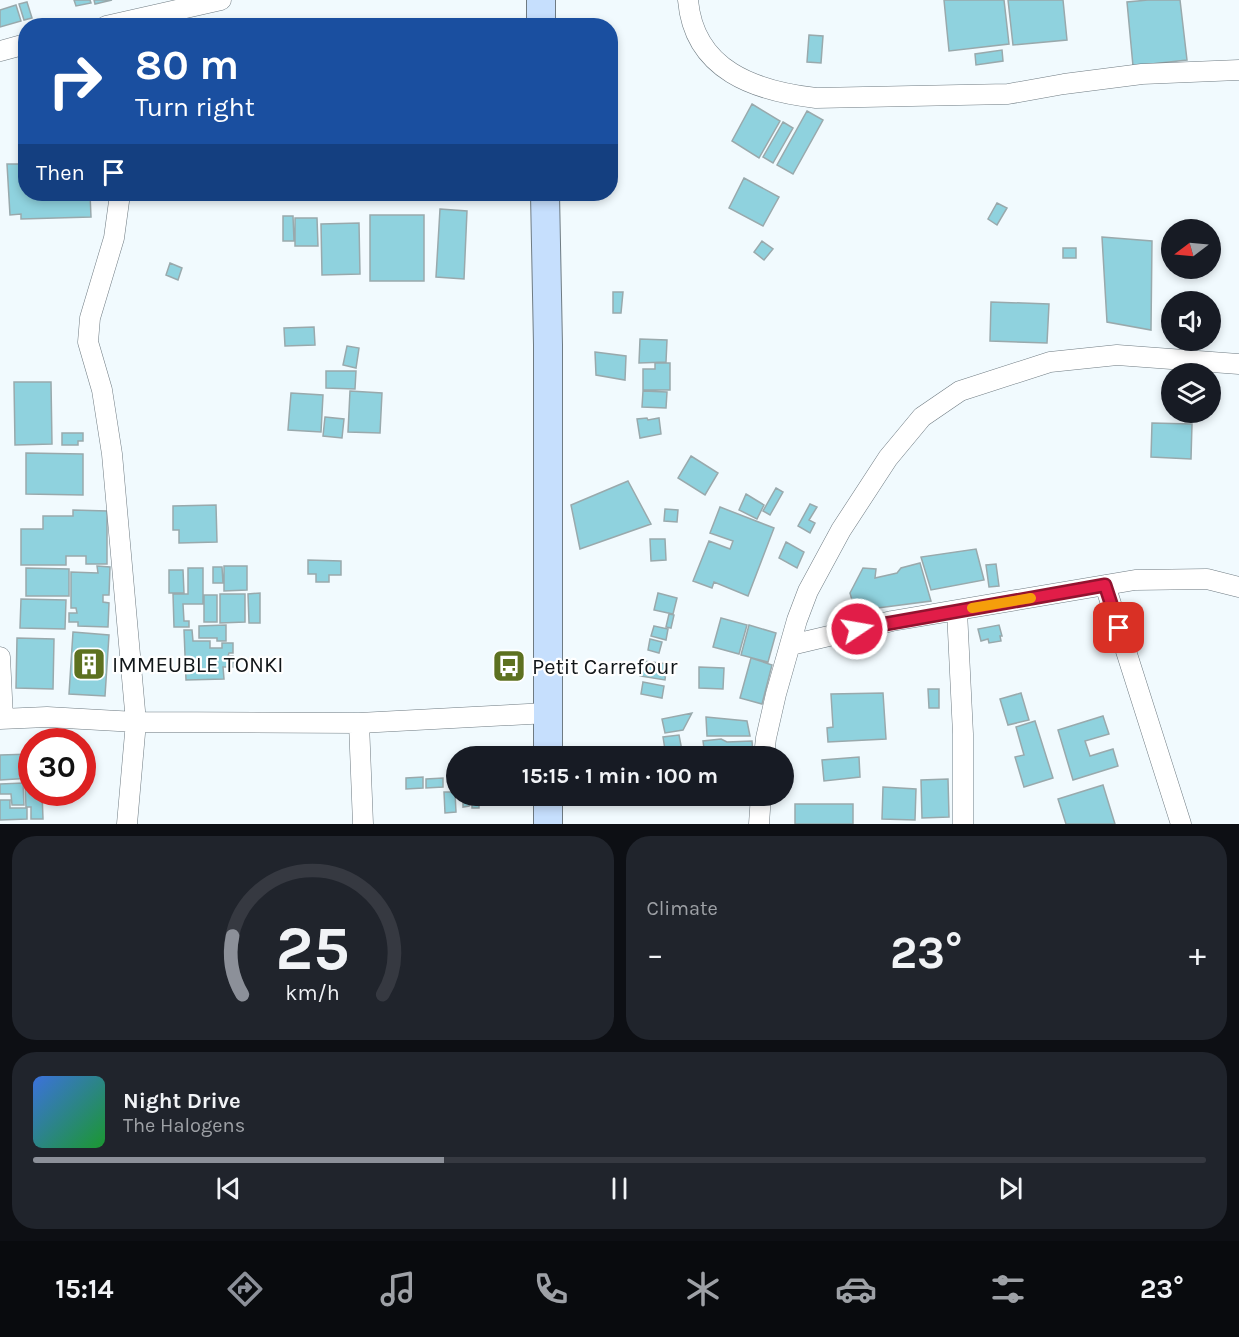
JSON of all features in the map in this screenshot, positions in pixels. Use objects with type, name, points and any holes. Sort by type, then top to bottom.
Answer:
[{"type":"main road","points":[[541,0],[541,18]]},
{"type":"main road","points":[[545,201],[548,345],[548,746]]},
{"type":"main road","points":[[548,806],[548,824]]},
{"type":"street","points":[[141,18],[220,0]]},
{"type":"street","points":[[688,0],[695,33],[708,53],[722,67],[737,77],[767,89],[791,95],[816,98],[1008,94],[1142,74],[1239,70]]},
{"type":"street","points":[[0,51],[18,46]]},
{"type":"street","points":[[119,201],[114,238],[90,318],[88,342],[98,369],[112,454],[136,722],[127,824]]},
{"type":"street","points":[[766,746],[776,694],[797,620],[808,591],[841,530],[888,458],[922,417],[960,392],[1050,362],[1117,355],[1239,364]]},
{"type":"street","points":[[791,645],[892,621],[1135,580],[1207,579],[1239,587]]},
{"type":"street","points":[[1105,585],[1180,824]]},
{"type":"street","points":[[957,611],[963,734],[963,824]]},
{"type":"street","points":[[0,657],[2,719],[47,717],[136,722],[359,723],[548,713]]},
{"type":"street","points":[[359,723],[363,824]]},
{"type":"street","points":[[759,824],[760,806]]},
{"type":"building","points":[[74,0],[90,0],[91,3],[76,6]]},
{"type":"building","points":[[94,0],[112,0],[95,4]]},
{"type":"building","points":[[944,0],[1004,0],[1009,44],[949,51]]},
{"type":"building","points":[[1008,0],[1063,0],[1067,40],[1013,45]]},
{"type":"building","points":[[1180,0],[1187,60],[1133,66],[1127,2]]},
{"type":"building","points":[[27,2],[32,18],[23,18],[19,4]]},
{"type":"building","points":[[16,5],[20,18],[18,18],[18,22],[0,27],[0,10]]},
{"type":"building","points":[[809,35],[823,36],[821,63],[807,62]]},
{"type":"building","points":[[1002,50],[1003,61],[976,65],[975,54]]},
{"type":"building","points":[[752,104],[780,121],[759,158],[732,141]]},
{"type":"building","points":[[807,111],[823,120],[793,174],[777,165]]},
{"type":"building","points":[[783,122],[793,128],[773,163],[763,157]]},
{"type":"building","points":[[7,164],[18,164],[18,201],[90,201],[91,217],[21,219],[21,214],[10,215]]},
{"type":"building","points":[[744,178],[779,197],[763,226],[729,208]]},
{"type":"building","points":[[997,203],[1007,208],[997,225],[988,219]]},
{"type":"building","points":[[440,209],[467,211],[464,279],[436,277]]},
{"type":"building","points":[[370,215],[424,215],[424,281],[370,281]]},
{"type":"building","points":[[283,216],[293,216],[294,241],[283,241]]},
{"type":"building","points":[[295,218],[317,218],[318,246],[295,246]]},
{"type":"building","points":[[359,223],[360,274],[322,275],[321,224]]},
{"type":"building","points":[[1102,237],[1152,241],[1151,330],[1107,322]]},
{"type":"building","points":[[762,241],[773,249],[764,260],[754,252]]},
{"type":"building","points":[[1063,248],[1076,248],[1076,258],[1063,258]]},
{"type":"building","points":[[170,263],[182,268],[178,280],[166,275]]},
{"type":"building","points":[[613,292],[623,292],[621,313],[613,313]]},
{"type":"building","points":[[991,302],[1049,304],[1047,343],[990,341]]},
{"type":"building","points":[[314,327],[315,345],[285,346],[284,328]]},
{"type":"building","points":[[640,339],[667,340],[666,362],[639,363]]},
{"type":"building","points":[[347,346],[359,348],[356,368],[343,365]]},
{"type":"building","points":[[595,352],[626,356],[625,380],[596,375]]},
{"type":"building","points":[[655,363],[670,363],[670,390],[643,390],[643,369],[655,369]]},
{"type":"building","points":[[326,371],[356,371],[355,389],[326,388]]},
{"type":"building","points":[[14,382],[51,382],[52,444],[15,445]]},
{"type":"building","points":[[350,391],[382,393],[380,433],[348,432]]},
{"type":"building","points":[[643,391],[667,392],[666,408],[642,407]]},
{"type":"building","points":[[291,393],[323,395],[321,432],[288,430]]},
{"type":"building","points":[[325,417],[344,419],[342,438],[323,436]]},
{"type":"building","points":[[647,418],[648,420],[659,418],[661,434],[640,438],[637,419]]},
{"type":"building","points":[[1152,423],[1192,424],[1191,459],[1151,457]]},
{"type":"building","points":[[62,433],[83,433],[83,441],[78,441],[78,445],[62,445]]},
{"type":"building","points":[[26,453],[83,454],[83,495],[26,494]]},
{"type":"building","points":[[691,456],[718,473],[705,495],[678,478]]},
{"type":"building","points":[[628,481],[651,524],[580,549],[571,505]]},
{"type":"building","points":[[776,488],[783,492],[770,515],[763,511]]},
{"type":"building","points":[[746,494],[764,505],[757,519],[739,510]]},
{"type":"building","points":[[810,504],[817,507],[809,520],[815,523],[810,533],[798,526]]},
{"type":"building","points":[[216,505],[217,542],[179,543],[179,530],[173,530],[173,506]]},
{"type":"building","points":[[720,507],[774,528],[748,596],[714,582],[712,588],[693,581],[709,541],[730,549],[733,541],[710,533]]},
{"type":"building","points":[[665,509],[678,510],[677,522],[664,521]]},
{"type":"building","points":[[73,510],[107,511],[107,564],[86,564],[86,556],[66,556],[66,565],[21,565],[21,529],[43,529],[43,516],[73,516]]},
{"type":"building","points":[[650,539],[665,539],[666,560],[651,561]]},
{"type":"building","points":[[786,542],[804,552],[797,568],[779,558]]},
{"type":"building","points":[[976,549],[984,580],[931,590],[921,557]]},
{"type":"building","points":[[308,560],[341,561],[341,575],[329,575],[329,582],[316,582],[316,574],[308,574]]},
{"type":"building","points":[[920,563],[931,601],[855,611],[850,593],[863,568],[876,569],[875,578],[897,573],[901,568]]},
{"type":"building","points":[[996,564],[999,586],[989,587],[986,565]]},
{"type":"building","points":[[97,566],[110,567],[109,595],[103,595],[103,602],[109,603],[108,627],[78,626],[78,622],[69,622],[69,613],[77,613],[76,608],[71,608],[71,572],[98,573]]},
{"type":"building","points":[[224,566],[247,566],[247,590],[224,591]]},
{"type":"building","points":[[213,567],[222,567],[223,583],[213,583]]},
{"type":"building","points":[[26,568],[69,569],[69,596],[26,596]]},
{"type":"building","points":[[188,568],[203,568],[203,604],[183,604],[184,621],[189,621],[189,627],[174,627],[173,594],[188,594]]},
{"type":"building","points":[[169,570],[183,570],[184,593],[169,593]]},
{"type":"building","points":[[260,593],[260,623],[249,623],[248,594]]},
{"type":"building","points":[[658,593],[677,598],[673,614],[654,610]]},
{"type":"building","points":[[220,594],[245,594],[245,622],[220,623]]},
{"type":"building","points":[[204,595],[217,595],[217,622],[204,622]]},
{"type":"building","points":[[21,599],[66,600],[65,629],[20,628]]},
{"type":"building","points":[[669,614],[674,615],[671,628],[666,627]]},
{"type":"building","points":[[721,618],[747,625],[739,654],[713,647]]},
{"type":"building","points":[[226,625],[226,641],[217,641],[217,638],[199,638],[199,626]]},
{"type":"building","points":[[749,625],[776,633],[768,662],[741,655]]},
{"type":"building","points":[[999,625],[1001,641],[989,643],[988,639],[981,641],[978,629]]},
{"type":"building","points":[[654,626],[668,629],[666,640],[651,636]]},
{"type":"building","points":[[184,630],[192,630],[193,641],[210,641],[210,648],[222,648],[222,643],[233,643],[233,653],[229,653],[228,656],[233,656],[233,667],[223,667],[224,679],[186,680]]},
{"type":"building","name":"IMMEUBLE TONKI","points":[[73,632],[109,635],[105,696],[69,694]]},
{"type":"building","points":[[17,638],[54,639],[53,689],[16,688]]},
{"type":"building","points":[[650,639],[662,642],[659,653],[648,650]]},
{"type":"building","points":[[751,658],[772,665],[762,704],[740,698]]},
{"type":"building","points":[[643,661],[667,664],[665,680],[640,676]]},
{"type":"building","points":[[699,667],[724,668],[723,689],[699,688]]},
{"type":"building","points":[[643,682],[664,686],[662,698],[641,694]]},
{"type":"building","points":[[928,689],[939,689],[939,708],[929,708]]},
{"type":"building","points":[[883,693],[886,739],[828,742],[827,728],[833,727],[831,694]]},
{"type":"building","points":[[1021,693],[1029,720],[1008,725],[1000,699]]},
{"type":"building","points":[[692,713],[683,730],[665,733],[662,719]]},
{"type":"building","points":[[1103,716],[1109,734],[1085,741],[1090,756],[1113,749],[1118,766],[1073,780],[1058,730]]},
{"type":"building","points":[[706,717],[747,721],[750,736],[707,736]]},
{"type":"building","points":[[1035,721],[1053,778],[1024,787],[1015,757],[1024,755],[1016,727]]},
{"type":"building","points":[[679,735],[681,746],[664,746],[663,737]]},
{"type":"building","points":[[721,739],[727,742],[752,741],[752,746],[704,746],[703,741]]},
{"type":"building","points":[[18,754],[18,779],[0,780],[0,755]]},
{"type":"building","points":[[859,757],[860,777],[824,781],[822,760]]},
{"type":"building","points":[[423,777],[423,788],[406,789],[406,778]]},
{"type":"building","points":[[443,778],[443,787],[426,788],[426,779]]},
{"type":"building","points":[[948,779],[949,817],[922,818],[921,780]]},
{"type":"building","points":[[18,783],[18,805],[12,805],[11,794],[0,794],[0,784]]},
{"type":"building","points":[[1103,785],[1115,824],[1066,824],[1058,799]]},
{"type":"building","points":[[883,787],[916,789],[915,820],[882,819]]},
{"type":"building","points":[[444,792],[446,792],[446,806],[456,806],[456,812],[445,813]]},
{"type":"building","points":[[0,800],[10,800],[10,808],[27,808],[27,819],[0,820]]},
{"type":"building","points":[[795,804],[853,804],[853,824],[795,824]]},
{"type":"building","points":[[43,806],[43,819],[31,819],[31,807],[26,807]]},
{"type":"slow traffic","points":[[972,608],[1031,598]]},
{"type":"place","name":"IMMEUBLE TONKI","points":[[89,664]]},
{"type":"place","name":"Petit Carrefour","points":[[509,666]]},
{"type":"route","points":[[857,629],[1105,585],[1119,628]]}]
